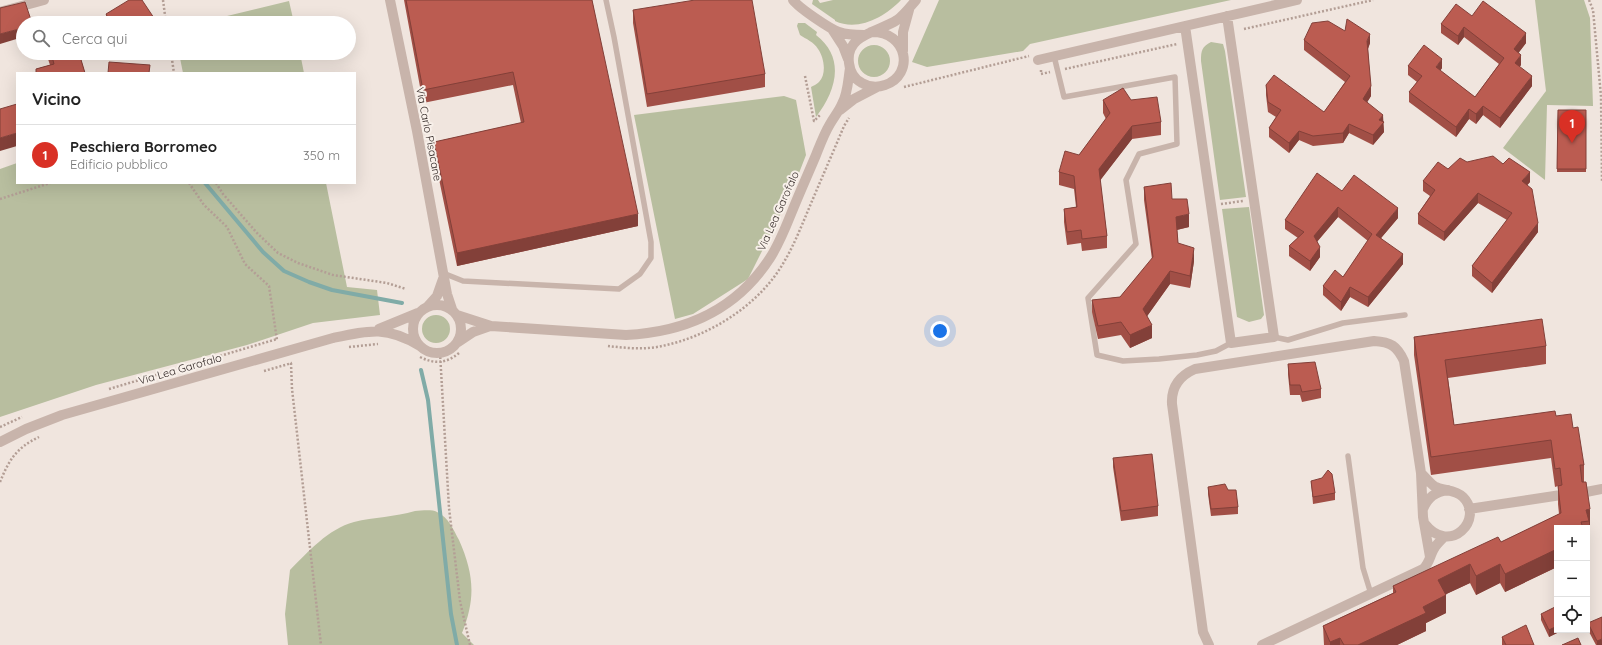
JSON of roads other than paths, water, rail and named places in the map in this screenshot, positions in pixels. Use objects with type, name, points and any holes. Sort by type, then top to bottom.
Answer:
[{"type":"street","points":[[0,12],[44,0]]},
{"type":"street","name":"Via Carlo Pisacane","points":[[390,0],[444,273],[448,302],[454,312]]},
{"type":"street","points":[[793,0],[803,5],[831,29],[844,46],[854,76],[861,83],[879,87],[893,81],[898,76],[904,62],[903,32],[913,2]]},
{"type":"street","points":[[1037,56],[1054,56],[1296,0]]},
{"type":"street","points":[[849,63],[853,44],[867,33],[897,20],[913,2]]},
{"type":"street","points":[[1185,26],[1231,343],[1274,337],[1227,16]]},
{"type":"street","points":[[831,29],[845,34],[880,32],[892,37],[900,46],[903,55]]},
{"type":"street","name":"Via Lea Garofalo","points":[[0,442],[26,429],[62,415],[333,338],[371,331],[401,321],[418,313],[428,306],[436,304],[491,326],[626,335],[647,334],[668,330],[707,316],[744,290],[758,275],[771,257],[783,234],[823,138],[843,103],[846,93],[849,63]]},
{"type":"street","name":"Via Lea Garofalo","points":[[836,114],[854,99],[879,87]]},
{"type":"street","name":"Via Carlo Pisacane","points":[[428,306],[437,296],[444,273]]},
{"type":"street","points":[[454,312],[462,328],[458,342]]},
{"type":"street","points":[[418,313],[413,326],[413,334],[420,346]]},
{"type":"street","name":"Via Lea Garofalo","points":[[371,331],[382,331],[399,335],[432,353],[440,353],[453,348],[458,342],[473,332],[491,326]]},
{"type":"street","points":[[1209,645],[1203,632],[1171,395],[1174,386],[1185,373],[1195,369],[1374,340],[1394,346],[1400,352],[1404,361],[1421,473],[1423,517],[1430,557]]},
{"type":"street","points":[[1421,473],[1435,486],[1456,492],[1463,497],[1469,509],[1468,523],[1457,535],[1444,537],[1437,535],[1430,531],[1425,524]]},
{"type":"street","points":[[1581,492],[1602,489]]},
{"type":"street","points":[[1423,509],[1426,501],[1432,495],[1439,491],[1448,490]]},
{"type":"street","points":[[1469,509],[1561,495]]},
{"type":"street","points":[[1262,645],[1423,569],[1428,565],[1436,545],[1444,537]]},
{"type":"lane","points":[[444,273],[463,281],[619,289],[640,274],[651,258],[651,242],[606,0]]},
{"type":"lane","points":[[1054,56],[1064,97],[1175,77],[1177,144],[1139,154],[1126,180],[1136,244],[1088,298],[1097,355],[1124,361],[1159,359],[1197,355],[1216,351],[1231,343]]},
{"type":"lane","points":[[1274,337],[1288,340],[1343,324],[1405,315]]},
{"type":"lane","points":[[1348,456],[1362,568],[1371,594]]},
{"type":"waterway","points":[[206,184],[263,252],[284,271],[332,290],[402,303]]},
{"type":"waterway","points":[[421,370],[428,400],[451,614],[457,645]]},
{"type":"place","name":"Peschiera Borromeo","points":[[1572,143]]}]
